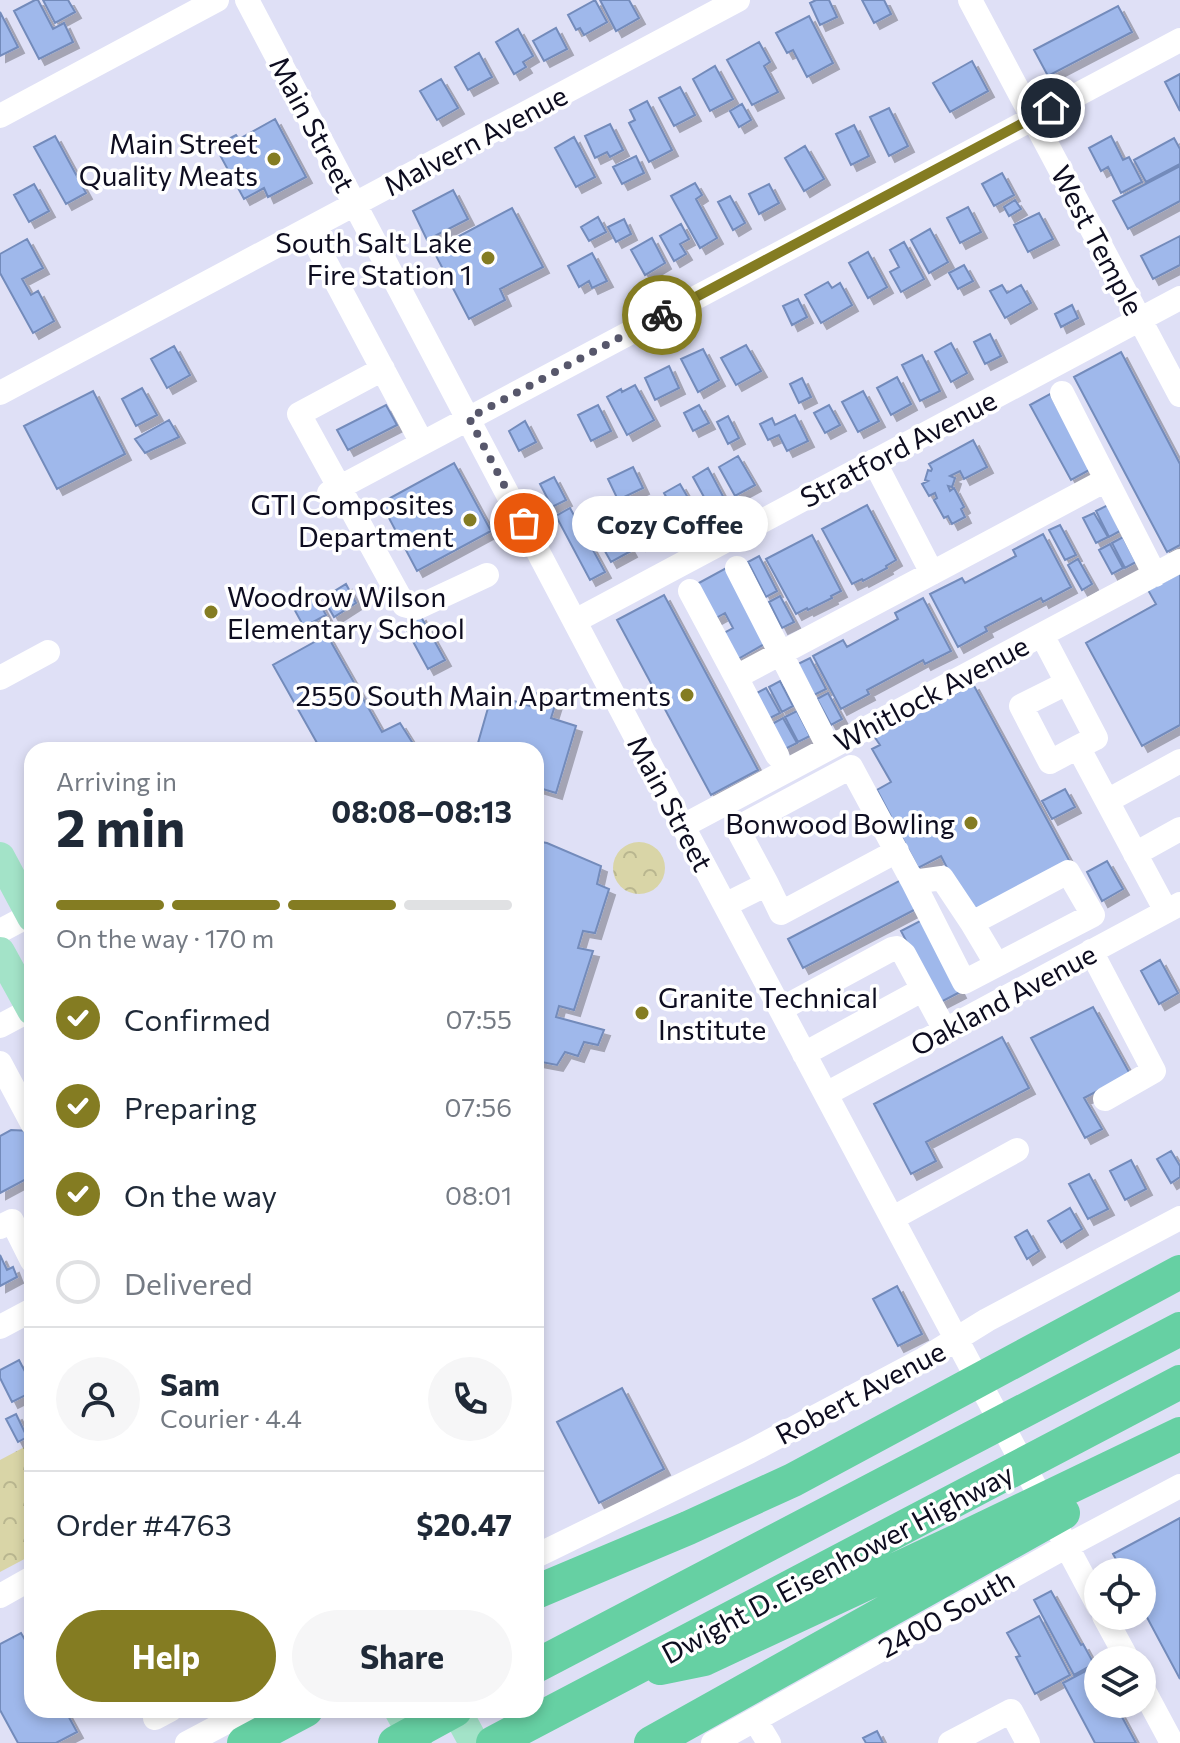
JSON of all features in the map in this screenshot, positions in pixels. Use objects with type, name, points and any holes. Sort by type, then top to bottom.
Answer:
[{"type":"highway","points":[[544,1589],[780,1486],[1180,1272]]},
{"type":"highway","name":"Dwight D. Eisenhower Highway","points":[[544,1662],[1180,1329]]},
{"type":"highway","name":"Dwight D. Eisenhower Highway","points":[[544,1716],[1180,1382]]},
{"type":"highway","points":[[1142,1460],[1180,1434]]},
{"type":"highway","points":[[651,1743],[958,1557],[1142,1460],[1180,1444]]},
{"type":"highway","points":[[622,1675],[704,1659],[958,1557]]},
{"type":"highway","points":[[244,1743],[291,1718]]},
{"type":"highway","points":[[395,1743],[440,1718]]},
{"type":"highway","name":"Dwight D. Eisenhower Highway","points":[[493,1743],[540,1718]]},
{"type":"main road","points":[[0,857],[24,900]]},
{"type":"main road","points":[[0,952],[24,996]]},
{"type":"main road","points":[[403,1718],[417,1743]]},
{"type":"main road","points":[[460,1718],[474,1743]]},
{"type":"street","points":[[0,116],[217,0]]},
{"type":"street","name":"Main Street","points":[[247,0],[1084,1578]]},
{"type":"street","name":"Malvern Avenue","points":[[0,393],[738,0]]},
{"type":"street","name":"West Temple","points":[[970,0],[1180,395]]},
{"type":"street","points":[[335,490],[1180,40]]},
{"type":"street","points":[[308,229],[422,443]]},
{"type":"street","name":"Stratford Avenue","points":[[575,621],[1180,298]]},
{"type":"street","points":[[383,369],[299,414],[335,490],[404,605],[416,608],[487,575]]},
{"type":"street","points":[[1062,393],[1155,575]]},
{"type":"street","points":[[874,461],[932,573]]},
{"type":"street","points":[[736,677],[1106,480]]},
{"type":"street","name":"Whitlock Avenue","points":[[683,826],[1180,561]]},
{"type":"street","points":[[737,568],[829,748]]},
{"type":"street","points":[[690,591],[777,755]]},
{"type":"street","points":[[1042,635],[1096,738],[1050,762],[1021,706],[1067,683]]},
{"type":"street","points":[[0,678],[48,652]]},
{"type":"street","points":[[1078,747],[1135,854],[1173,908]]},
{"type":"street","points":[[1107,801],[1180,761]]},
{"type":"street","points":[[897,851],[781,913],[737,828],[851,767],[897,851],[964,982],[1093,915],[1068,872],[972,923]]},
{"type":"street","points":[[1135,854],[1180,829]]},
{"type":"street","points":[[913,882],[942,878],[997,965]]},
{"type":"street","points":[[725,905],[767,884]]},
{"type":"street","name":"Oakland Avenue","points":[[826,1094],[1173,908]]},
{"type":"street","points":[[0,931],[24,919]]},
{"type":"street","points":[[781,1009],[897,948],[904,954],[945,1030]]},
{"type":"street","points":[[1091,951],[1154,1071],[1105,1099]]},
{"type":"street","points":[[804,1054],[922,990]]},
{"type":"street","points":[[0,1026],[24,1014]]},
{"type":"street","points":[[0,1063],[24,1108]]},
{"type":"street","points":[[893,1218],[1017,1150]]},
{"type":"street","name":"Robert Avenue","points":[[544,1552],[749,1452],[924,1359],[987,1320],[1180,1218]]},
{"type":"street","points":[[0,1227],[12,1221],[24,1245]]},
{"type":"street","points":[[0,1327],[24,1314]]},
{"type":"street","name":"2400 South","points":[[713,1743],[1180,1486]]},
{"type":"street","points":[[0,1596],[24,1582]]},
{"type":"street","points":[[950,1743],[1011,1711],[1028,1743]]},
{"type":"street","points":[[1156,1713],[1172,1743]]},
{"type":"street","points":[[187,1743],[234,1718]]},
{"type":"street","points":[[755,1720],[769,1743]]},
{"type":"green space","points":[[639,842],[657,850],[665,868],[657,886],[639,894],[621,886],[613,868],[621,850]]},
{"type":"green space","points":[[24,1447],[24,1559],[0,1572],[0,1460]]},
{"type":"building","points":[[38,0],[53,29],[64,23],[73,42],[39,59],[14,11]]},
{"type":"building","points":[[43,0],[68,0],[75,12],[55,23]]},
{"type":"building","points":[[595,0],[607,22],[584,35],[580,28],[576,30],[568,15]]},
{"type":"building","points":[[600,0],[629,0],[639,18],[616,31]]},
{"type":"building","points":[[829,0],[837,17],[820,25],[810,3]]},
{"type":"building","points":[[862,0],[884,0],[891,14],[874,23]]},
{"type":"building","points":[[1118,6],[1132,32],[1048,76],[1034,50]]},
{"type":"building","points":[[0,12],[18,47],[0,56]]},
{"type":"building","points":[[809,16],[833,63],[807,77],[793,50],[787,53],[776,33]]},
{"type":"building","points":[[556,28],[567,49],[544,61],[533,41]]},
{"type":"building","points":[[518,29],[533,56],[523,62],[526,67],[514,74],[496,42]]},
{"type":"building","points":[[759,42],[770,62],[764,66],[778,92],[752,105],[727,60]]},
{"type":"building","points":[[479,53],[492,77],[468,90],[455,67]]},
{"type":"building","points":[[972,61],[988,91],[950,112],[933,83]]},
{"type":"building","points":[[715,66],[733,99],[710,111],[693,79]]},
{"type":"building","points":[[1180,74],[1180,111],[1165,82]]},
{"type":"building","points":[[441,79],[458,108],[437,120],[420,91]]},
{"type":"building","points":[[680,87],[695,115],[674,126],[659,98]]},
{"type":"building","points":[[647,101],[672,150],[649,162],[629,123],[635,120],[630,110]]},
{"type":"building","points":[[742,104],[751,120],[739,127],[730,111]]},
{"type":"building","points":[[889,108],[908,146],[889,156],[870,117]]},
{"type":"building","points":[[275,119],[306,177],[268,197],[264,188],[244,199],[215,146],[236,135],[239,139]]},
{"type":"building","points":[[610,124],[623,150],[610,157],[607,152],[595,158],[585,136]]},
{"type":"building","points":[[854,125],[869,156],[851,165],[836,134]]},
{"type":"building","points":[[55,136],[86,193],[66,204],[34,147]]},
{"type":"building","points":[[1111,136],[1123,160],[1129,157],[1142,182],[1121,193],[1108,167],[1101,171],[1089,148]]},
{"type":"building","points":[[574,137],[595,177],[576,187],[555,148]]},
{"type":"building","points":[[1174,138],[1180,149],[1180,164],[1146,182],[1134,160]]},
{"type":"building","points":[[805,146],[824,179],[804,191],[785,158]]},
{"type":"building","points":[[636,156],[644,173],[622,184],[613,167]]},
{"type":"building","points":[[1180,166],[1180,201],[1128,229],[1113,201]]},
{"type":"building","points":[[1002,173],[1014,195],[994,206],[982,184]]},
{"type":"building","points":[[695,183],[702,195],[696,199],[717,238],[700,248],[671,196]]},
{"type":"building","points":[[34,184],[49,211],[29,222],[14,195]]},
{"type":"building","points":[[769,184],[779,203],[759,214],[749,194]]},
{"type":"building","points":[[453,190],[468,219],[427,240],[413,211]]},
{"type":"building","points":[[730,196],[745,223],[733,230],[718,202]]},
{"type":"building","points":[[1015,200],[1021,209],[1009,216],[1004,207]]},
{"type":"building","points":[[968,207],[981,232],[960,243],[947,218]]},
{"type":"building","name":"South Salt Lake Fire Station 1","points":[[512,208],[543,267],[500,289],[505,300],[469,319],[433,250]]},
{"type":"building","points":[[1039,213],[1053,239],[1028,252],[1014,225]]},
{"type":"building","points":[[598,217],[606,232],[589,241],[581,227]]},
{"type":"building","points":[[624,219],[631,234],[616,242],[608,227]]},
{"type":"building","points":[[681,224],[689,239],[680,244],[686,254],[674,261],[660,236]]},
{"type":"building","points":[[930,229],[948,262],[929,273],[911,240]]},
{"type":"building","points":[[1180,236],[1180,265],[1153,279],[1141,256]]},
{"type":"building","points":[[652,238],[665,263],[645,275],[631,250]]},
{"type":"building","points":[[27,239],[43,268],[22,279],[31,295],[38,291],[54,321],[33,333],[0,273],[0,254]]},
{"type":"building","points":[[904,242],[924,279],[901,292],[890,272],[899,267],[890,250]]},
{"type":"building","points":[[868,252],[887,287],[868,298],[849,263]]},
{"type":"building","points":[[592,253],[607,281],[592,288],[589,281],[579,287],[568,266]]},
{"type":"building","points":[[964,265],[973,281],[958,289],[949,273]]},
{"type":"building","points":[[828,282],[832,288],[840,283],[852,305],[821,323],[805,295]]},
{"type":"building","points":[[1002,285],[1007,293],[1021,285],[1031,303],[1005,318],[990,291]]},
{"type":"building","points":[[798,299],[807,317],[792,325],[783,306]]},
{"type":"building","points":[[1072,305],[1078,318],[1061,327],[1055,314]]},
{"type":"building","points":[[990,334],[1001,356],[985,364],[974,342]]},
{"type":"building","points":[[951,343],[967,373],[951,382],[935,352]]},
{"type":"building","points":[[746,345],[761,371],[736,385],[721,358]]},
{"type":"building","points":[[174,346],[190,375],[167,388],[151,359]]},
{"type":"building","points":[[703,349],[719,380],[698,392],[681,359]]},
{"type":"building","points":[[1121,352],[1180,464],[1180,545],[1167,552],[1074,377]]},
{"type":"building","points":[[922,355],[940,391],[920,401],[902,365]]},
{"type":"building","points":[[669,366],[679,388],[655,400],[645,378]]},
{"type":"building","points":[[897,377],[911,404],[891,415],[877,388]]},
{"type":"building","points":[[802,378],[811,397],[799,403],[790,384]]},
{"type":"building","points":[[635,385],[654,420],[627,435],[607,397]]},
{"type":"building","points":[[142,388],[157,415],[136,426],[122,399]]},
{"type":"building","points":[[93,391],[125,454],[57,489],[24,426]]},
{"type":"building","points":[[863,391],[879,421],[858,432],[842,402]]},
{"type":"building","points":[[1050,394],[1091,469],[1071,480],[1030,405]]},
{"type":"building","points":[[386,405],[397,425],[348,450],[337,430]]},
{"type":"building","points":[[598,405],[611,431],[591,441],[578,415]]},
{"type":"building","points":[[699,405],[709,423],[693,431],[684,413]]},
{"type":"building","points":[[829,405],[840,425],[825,433],[814,413]]},
{"type":"building","points":[[795,415],[808,441],[787,451],[779,435],[768,440],[760,424],[772,418],[775,425]]},
{"type":"building","points":[[728,416],[739,438],[728,444],[717,422]]},
{"type":"building","points":[[169,420],[179,437],[145,453],[135,439]]},
{"type":"building","points":[[525,421],[536,442],[519,451],[509,431]]},
{"type":"building","points":[[973,440],[987,467],[964,479],[960,471],[950,476],[955,478],[952,487],[948,486],[950,491],[954,488],[964,507],[961,509],[965,517],[952,524],[948,516],[944,518],[934,500],[937,498],[935,493],[929,496],[922,484],[928,481],[925,480],[928,470],[932,469],[929,464]]},
{"type":"building","points":[[738,456],[755,485],[735,496],[719,467]]},
{"type":"building","points":[[454,463],[491,531],[417,571],[381,503]]},
{"type":"building","points":[[633,467],[643,488],[618,500],[608,479]]},
{"type":"building","points":[[708,468],[725,500],[710,508],[693,477]]},
{"type":"building","points":[[554,477],[566,500],[552,507],[540,484]]},
{"type":"building","points":[[680,484],[698,515],[682,524],[664,493]]},
{"type":"building","points":[[648,498],[666,532],[640,545],[622,512]]},
{"type":"building","points":[[867,505],[896,560],[887,568],[852,584],[822,529]]},
{"type":"building","points":[[1108,505],[1120,531],[1109,537],[1096,511]]},
{"type":"building","points":[[570,508],[605,572],[590,580],[556,516]]},
{"type":"building","points":[[1094,513],[1108,537],[1096,543],[1083,518]]},
{"type":"building","points":[[1060,525],[1076,555],[1065,560],[1049,530]]},
{"type":"building","points":[[617,526],[631,551],[611,562],[597,537]]},
{"type":"building","points":[[1043,534],[1071,587],[1043,602],[1041,598],[985,627],[987,631],[958,647],[930,594],[962,578],[965,583],[1016,556],[1013,550]]},
{"type":"building","points":[[812,535],[841,591],[796,614],[766,559]]},
{"type":"building","points":[[1123,537],[1136,562],[1125,568],[1112,543]]},
{"type":"building","points":[[1110,544],[1123,568],[1112,574],[1099,550]]},
{"type":"building","points":[[759,556],[777,591],[766,597],[748,562]]},
{"type":"building","points":[[1078,559],[1092,584],[1082,590],[1068,565]]},
{"type":"building","points":[[728,567],[768,642],[738,659],[724,633],[733,628],[725,613],[716,618],[697,584]]},
{"type":"building","points":[[1180,573],[1180,725],[1142,746],[1086,643],[1156,604],[1148,590]]},
{"type":"building","points":[[346,584],[356,603],[334,617],[323,598]]},
{"type":"building","points":[[315,595],[326,615],[304,627],[293,607]]},
{"type":"building","name":"2550 South Main Apartments","points":[[664,595],[758,770],[711,795],[617,620]]},
{"type":"building","points":[[780,596],[794,622],[782,628],[769,602]]},
{"type":"building","points":[[923,598],[951,651],[925,664],[923,660],[867,690],[869,694],[841,709],[813,656],[843,640],[847,647],[898,619],[895,613]]},
{"type":"building","points":[[420,615],[445,660],[428,669],[404,625]]},
{"type":"building","points":[[327,635],[382,732],[400,723],[412,742],[316,742],[273,665]]},
{"type":"building","points":[[810,658],[826,689],[814,695],[798,664]]},
{"type":"building","points":[[780,681],[793,706],[782,712],[769,687]]},
{"type":"building","name":"Bonwood Bowling","points":[[973,684],[1070,862],[971,914],[941,856],[918,868],[877,790],[891,782],[872,749],[880,745],[874,736]]},
{"type":"building","points":[[766,688],[780,713],[768,719],[755,694]]},
{"type":"building","points":[[537,693],[557,699],[551,718],[576,726],[556,793],[544,789],[544,742],[478,742],[492,694],[533,707]]},
{"type":"building","points":[[828,693],[842,719],[831,725],[817,699]]},
{"type":"building","points":[[797,711],[810,736],[798,742],[785,717]]},
{"type":"building","points":[[783,718],[797,743],[785,749],[772,724]]},
{"type":"building","points":[[1065,789],[1075,807],[1052,819],[1042,801]]},
{"type":"building","points":[[544,842],[601,866],[597,884],[609,889],[595,933],[583,931],[578,948],[593,951],[574,1010],[559,1006],[556,1017],[604,1030],[598,1045],[584,1042],[578,1056],[565,1052],[557,1065],[544,1063]]},
{"type":"building","points":[[1107,861],[1123,889],[1102,901],[1087,872]]},
{"type":"building","points":[[901,880],[916,909],[803,968],[788,939]]},
{"type":"building","points":[[922,920],[960,992],[939,1003],[901,931]]},
{"type":"building","points":[[1160,960],[1178,993],[1159,1004],[1141,971]]},
{"type":"building","points":[[1093,1007],[1130,1074],[1084,1098],[1102,1129],[1085,1138],[1031,1038]]},
{"type":"building","points":[[1002,1037],[1029,1088],[926,1142],[936,1161],[911,1174],[874,1104]]},
{"type":"building","points":[[11,1130],[24,1131],[24,1180],[0,1193],[0,1136]]},
{"type":"building","points":[[1171,1151],[1180,1166],[1180,1177],[1171,1183],[1157,1159]]},
{"type":"building","points":[[1131,1160],[1146,1189],[1125,1200],[1110,1171]]},
{"type":"building","points":[[1089,1174],[1108,1209],[1088,1219],[1069,1184]]},
{"type":"building","points":[[1070,1208],[1082,1229],[1061,1242],[1048,1221]]},
{"type":"building","points":[[1027,1230],[1039,1251],[1027,1259],[1015,1237]]},
{"type":"building","points":[[0,1255],[7,1270],[13,1267],[17,1277],[0,1286]]},
{"type":"building","points":[[897,1286],[922,1334],[898,1346],[873,1299]]},
{"type":"building","points":[[19,1360],[24,1370],[24,1396],[12,1402],[0,1378],[0,1370]]},
{"type":"building","points":[[622,1388],[664,1469],[599,1503],[557,1422]]},
{"type":"building","points":[[16,1414],[24,1431],[24,1439],[18,1442],[6,1419]]},
{"type":"building","points":[[1180,1518],[1180,1679],[1154,1630],[1156,1558],[1115,1558],[1113,1554]]},
{"type":"building","points":[[1051,1591],[1084,1646],[1084,1670],[1074,1675],[1034,1600]]},
{"type":"building","points":[[1039,1616],[1070,1675],[1035,1694],[1007,1633]]},
{"type":"building","points":[[21,1633],[24,1638],[24,1718],[69,1718],[77,1732],[56,1743],[18,1743],[0,1710],[0,1644]]},
{"type":"building","points":[[1084,1672],[1084,1718],[1123,1718],[1136,1743],[1095,1743],[1063,1683]]},
{"type":"building","points":[[877,1731],[883,1743],[866,1743],[863,1738]]},
{"type":"way so far","points":[[524,523],[469,418],[662,315]]},
{"type":"place","name":"Main Street Quality Meats","points":[[274,159]]},
{"type":"place","name":"South Salt Lake Fire Station 1","points":[[488,258]]},
{"type":"place","name":"GTI Composites Department","points":[[470,520]]},
{"type":"place","name":"Cozy Coffee","points":[[524,523]]},
{"type":"place","name":"Woodrow Wilson Elementary School","points":[[211,612]]},
{"type":"place","name":"2550 South Main Apartments","points":[[687,695]]},
{"type":"place","name":"Bonwood Bowling","points":[[971,823]]},
{"type":"place","name":"Granite Technical Institute","points":[[642,1013]]},
{"type":"route","points":[[662,315],[1051,108]]}]
